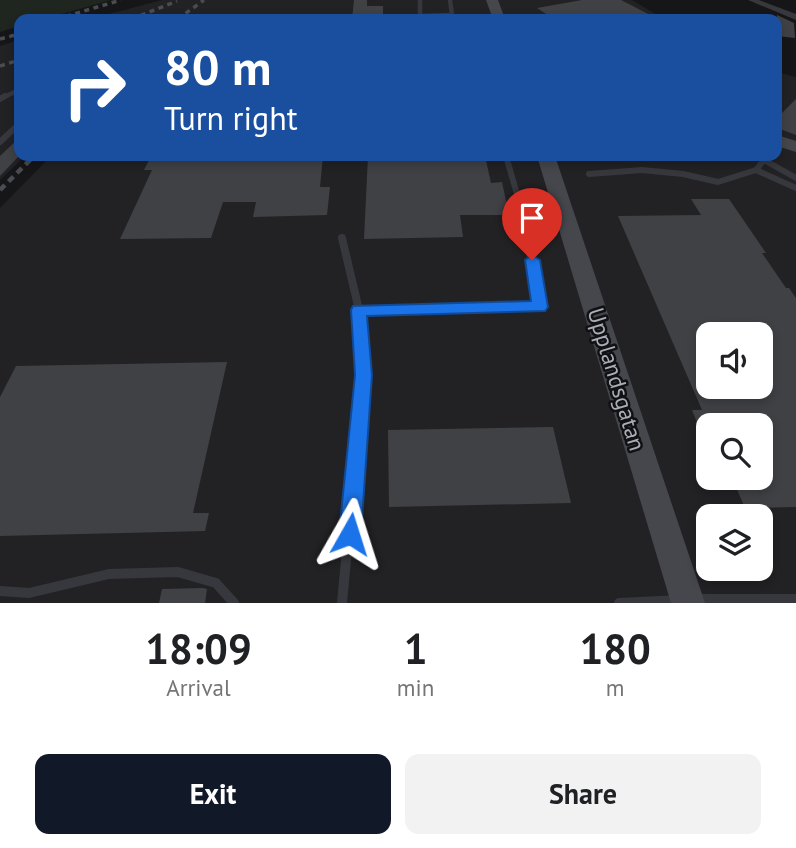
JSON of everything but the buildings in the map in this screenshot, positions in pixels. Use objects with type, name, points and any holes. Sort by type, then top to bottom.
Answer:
[{"type":"main road","name":"Upplandsgatan","points":[[548,161],[687,601]]},
{"type":"street","points":[[752,0],[796,17]]},
{"type":"lane","points":[[0,142],[14,129]]},
{"type":"lane","points":[[359,310],[540,307],[529,237],[507,161]]},
{"type":"lane","points":[[589,174],[642,170],[683,174],[718,182],[756,170],[764,161]]},
{"type":"lane","points":[[770,161],[796,178]]},
{"type":"lane","points":[[756,170],[796,188]]},
{"type":"lane","points":[[342,238],[359,310],[363,388],[342,603]]},
{"type":"lane","points":[[0,591],[29,593],[109,574],[178,572],[216,583],[234,603]]},
{"type":"lane","points":[[619,603],[796,599]]},
{"type":"shaded area","points":[[0,0],[111,0],[62,14],[14,14],[14,28],[0,32]]},
{"type":"shaded area","points":[[162,0],[632,0],[656,14],[109,14]]},
{"type":"shaded area","points":[[14,42],[14,161],[20,161],[0,180],[0,46]]},
{"type":"shaded area","points":[[782,73],[796,77],[796,603],[0,603],[0,208],[46,161],[782,161]]},
{"type":"railway","points":[[74,14],[121,0]]},
{"type":"railway","points":[[185,14],[204,0]]},
{"type":"railway","points":[[144,14],[177,1]]},
{"type":"railway","points":[[0,39],[14,35]]},
{"type":"railway","points":[[0,66],[14,62]]},
{"type":"railway","points":[[0,190],[29,161]]},
{"type":"route","points":[[350,534],[363,375],[359,310],[540,307],[532,260]]}]
